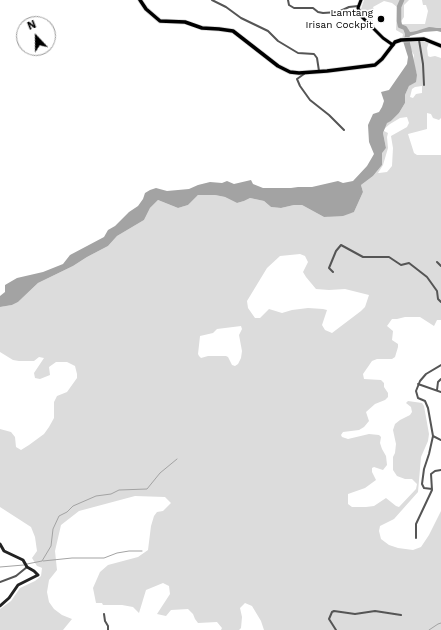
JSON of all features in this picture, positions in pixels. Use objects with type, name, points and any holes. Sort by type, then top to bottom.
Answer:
[{"type":"highway","points":[[140,0],[146,9],[160,21],[185,22],[202,28],[230,30],[282,69],[294,73],[319,72],[375,65],[382,59],[395,42],[403,40],[419,38],[441,46]]},
{"type":"main road","points":[[361,0],[358,6],[360,13],[368,25],[393,45]]},
{"type":"main road","points":[[0,544],[4,551],[36,572],[38,575],[18,585],[9,598],[0,606]]},
{"type":"street","points":[[212,0],[226,7],[241,18],[268,30],[278,40],[298,53],[314,54],[317,58],[319,72]]},
{"type":"street","points":[[288,0],[289,5],[294,8],[313,8],[318,12],[323,13],[338,12],[349,7],[358,6]]},
{"type":"street","points":[[419,38],[423,64],[424,85]]},
{"type":"street","points":[[307,72],[299,76],[297,79],[300,86],[310,100],[329,115],[344,130]]},
{"type":"street","points":[[332,272],[329,268],[334,254],[341,245],[363,257],[389,257],[401,264],[409,263],[427,277],[437,291],[438,299],[441,302]]},
{"type":"street","points":[[437,262],[441,266]]},
{"type":"street","points":[[432,489],[424,488],[422,484],[424,469],[433,436],[427,403],[418,398],[416,394],[418,384],[426,374],[441,365]]},
{"type":"street","points":[[437,390],[438,382],[441,379]]},
{"type":"street","points":[[418,384],[441,392]]},
{"type":"street","points":[[433,436],[441,440]]},
{"type":"street","points":[[416,538],[415,526],[432,489],[432,474],[435,470],[441,470]]},
{"type":"street","points":[[0,582],[16,576],[26,565]]},
{"type":"street","points":[[336,630],[329,619],[334,611],[355,614],[375,611],[401,615]]},
{"type":"street","points":[[104,614],[108,630]]},
{"type":"shaded area","points":[[364,0],[409,0],[404,5],[404,17],[400,23],[425,24],[428,11],[426,5],[423,5],[422,0],[441,0],[441,28],[436,27],[410,32],[404,30],[405,35],[402,39],[403,34],[396,30],[397,7],[392,3],[384,1],[373,7],[374,10],[370,14],[375,27],[361,9]]},
{"type":"shaded area","points":[[429,27],[441,28],[441,32],[424,32],[410,36],[409,38],[417,75],[416,82],[409,86],[405,95],[405,103],[399,113],[387,123],[383,133],[386,148],[382,153],[382,165],[373,176],[361,185],[363,192],[354,212],[343,216],[324,217],[302,205],[281,208],[271,207],[264,201],[250,198],[237,203],[225,197],[215,195],[198,195],[188,205],[178,208],[158,200],[150,208],[144,220],[117,236],[108,246],[73,266],[38,283],[18,302],[12,305],[0,307],[0,296],[5,292],[5,285],[17,278],[43,272],[63,264],[70,255],[104,237],[108,230],[115,226],[129,212],[138,206],[145,193],[150,190],[156,188],[167,191],[189,189],[210,182],[222,183],[227,181],[234,184],[251,180],[253,184],[263,188],[291,188],[312,187],[338,181],[343,183],[353,181],[367,166],[374,154],[369,142],[368,125],[373,114],[379,112],[382,107],[384,101],[381,92],[389,90],[407,64],[408,57],[403,41],[405,35],[404,30],[408,29],[410,32]]},
{"type":"shaded area","points":[[415,40],[429,42],[427,48],[428,56],[441,58],[441,118],[439,120],[433,118],[431,114],[427,113],[427,129],[408,134],[414,153],[417,155],[441,155],[441,320],[437,320],[434,326],[420,317],[392,319],[387,326],[393,331],[392,340],[398,344],[395,357],[392,359],[377,359],[372,361],[363,374],[364,379],[381,380],[384,383],[388,397],[385,400],[375,404],[366,412],[369,421],[364,427],[359,430],[343,432],[341,435],[342,437],[348,439],[369,434],[379,435],[381,437],[380,443],[386,456],[387,465],[383,470],[374,467],[372,468],[372,472],[376,480],[365,488],[348,494],[348,504],[352,507],[374,506],[386,498],[399,507],[416,489],[417,484],[412,479],[405,479],[397,476],[393,470],[393,457],[396,444],[393,430],[395,424],[410,415],[412,412],[411,407],[406,403],[408,401],[422,403],[424,406],[429,434],[428,441],[421,457],[418,492],[394,519],[380,526],[379,531],[381,539],[389,545],[413,550],[421,547],[441,511],[441,630],[264,630],[261,621],[252,606],[245,603],[240,608],[242,617],[241,628],[239,630],[221,630],[222,628],[217,622],[198,623],[188,609],[171,610],[166,616],[157,614],[170,594],[169,586],[163,583],[146,590],[139,613],[133,607],[122,605],[103,605],[102,603],[96,603],[93,588],[100,572],[108,565],[138,557],[148,550],[151,526],[154,516],[157,512],[163,511],[171,503],[165,497],[135,496],[79,511],[61,525],[55,551],[57,570],[49,580],[47,592],[49,602],[54,609],[62,615],[72,619],[63,630],[0,630],[0,609],[11,601],[20,588],[35,581],[41,576],[42,568],[37,566],[32,558],[37,551],[35,537],[31,527],[0,507],[0,429],[11,432],[15,437],[16,447],[21,450],[29,445],[44,434],[49,427],[54,418],[54,402],[57,396],[67,392],[77,378],[77,374],[75,366],[67,362],[56,362],[49,367],[50,375],[40,379],[35,378],[34,373],[44,358],[39,357],[34,361],[19,361],[13,360],[0,352],[0,307],[12,305],[18,302],[38,283],[73,266],[108,246],[117,236],[144,220],[150,208],[158,200],[178,208],[188,205],[198,195],[215,195],[225,197],[237,203],[250,198],[264,201],[271,207],[281,208],[302,205],[324,217],[354,212],[363,192],[361,185],[373,176],[382,165],[382,152],[386,148],[383,133],[384,131],[388,133],[388,148],[383,165],[378,173],[387,172],[392,166],[393,148],[391,136],[407,127],[409,123],[407,117],[400,118],[384,129],[387,122],[391,121],[399,113],[405,103],[405,95],[409,86],[413,83],[417,75],[410,41]],"holes":[[[422,86],[422,93],[416,94],[413,98],[410,97],[412,89]],[[300,254],[305,256],[308,262],[303,272],[316,289],[345,289],[369,295],[365,307],[332,333],[325,330],[322,325],[327,310],[323,309],[308,308],[282,313],[269,309],[260,318],[255,318],[248,308],[247,301],[267,268],[280,256]],[[241,326],[242,329],[239,335],[242,351],[241,358],[235,366],[232,365],[226,356],[208,356],[201,358],[198,354],[200,336],[213,333],[217,329]]]},
{"type":"waterway","points":[[402,0],[399,7],[399,21],[400,26],[405,28],[408,34]]},
{"type":"waterway","points":[[27,564],[42,561],[51,546],[53,529],[59,516],[67,512],[73,506],[96,496],[111,494],[119,490],[147,489],[160,473],[177,459]]},
{"type":"waterway","points":[[43,561],[72,558],[104,558],[117,553],[142,551]]},
{"type":"waterway","points":[[0,567],[24,565]]},
{"type":"waterway","points":[[429,630],[441,623]]},
{"type":"place","name":"Lamtang Irisan Cockpit","points":[[381,19]]}]
